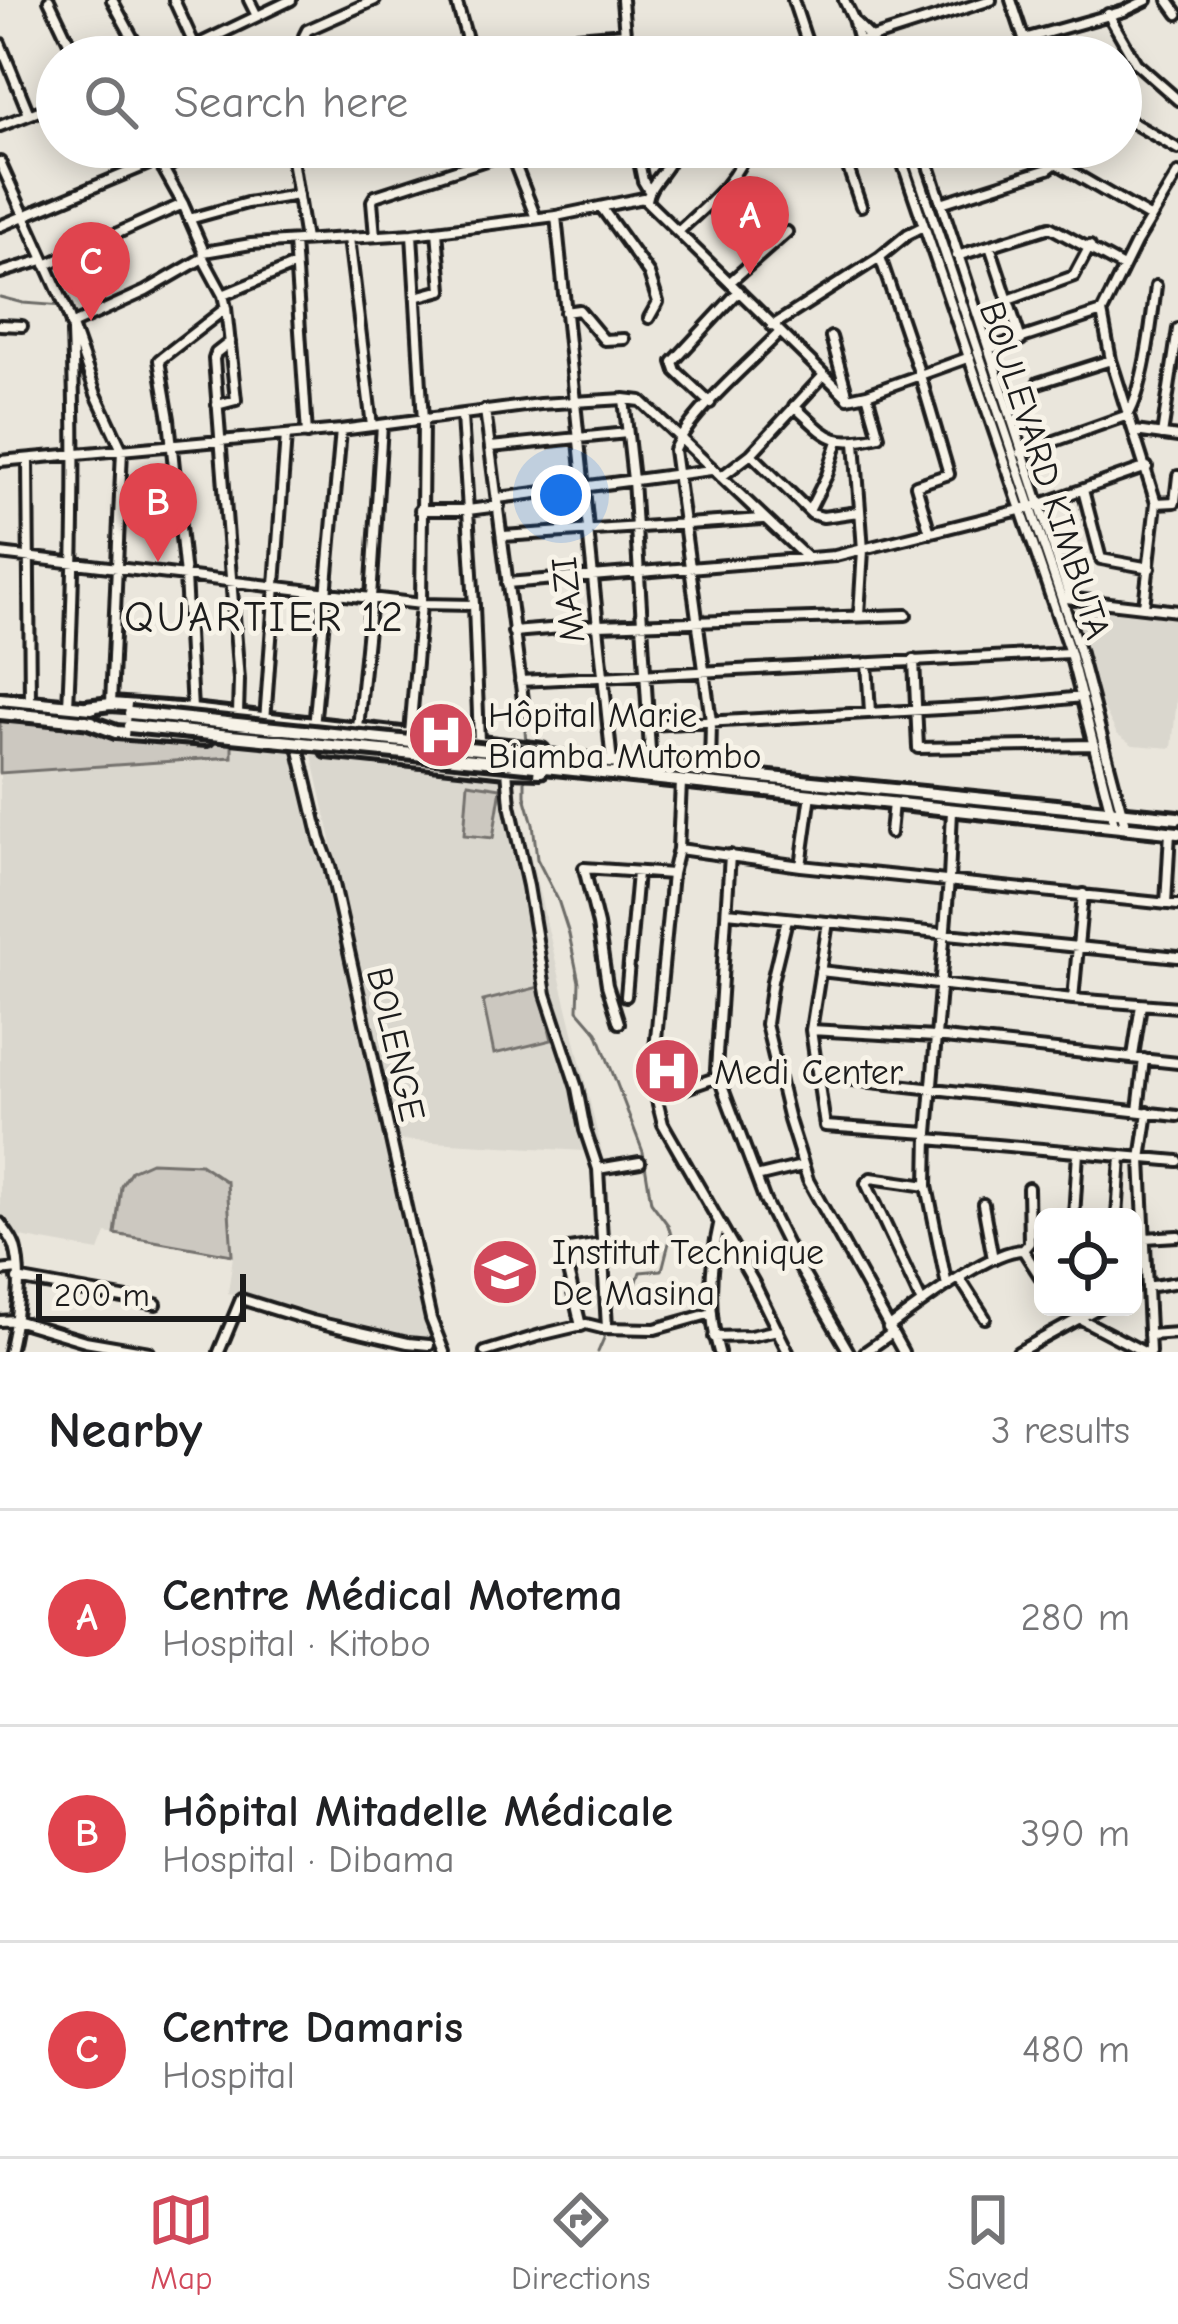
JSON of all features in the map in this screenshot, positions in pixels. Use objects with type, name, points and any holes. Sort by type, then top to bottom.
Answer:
[{"type":"highway","points":[[0,699],[68,706],[116,732],[564,763],[952,808],[1178,818]]},
{"type":"highway","points":[[86,714],[112,704],[238,714],[479,742],[526,761]]},
{"type":"highway","points":[[0,713],[86,714],[526,761]]},
{"type":"highway","points":[[564,763],[651,766],[682,775],[710,771],[1118,818],[1174,832]]},
{"type":"street","points":[[49,0],[66,36]]},
{"type":"street","points":[[112,0],[132,36]]},
{"type":"street","points":[[174,0],[190,36]]},
{"type":"street","points":[[249,0],[257,16]]},
{"type":"street","points":[[216,36],[291,0]]},
{"type":"street","points":[[305,36],[304,32],[376,0]]},
{"type":"street","points":[[456,0],[466,36]]},
{"type":"street","points":[[622,0],[625,36]]},
{"type":"street","points":[[793,0],[805,36]]},
{"type":"street","points":[[844,0],[857,36]]},
{"type":"street","points":[[872,36],[992,0]]},
{"type":"street","points":[[1011,0],[1023,36]]},
{"type":"street","points":[[1034,36],[1147,0]]},
{"type":"street","points":[[1168,0],[1178,14]]},
{"type":"street","points":[[1108,14],[1121,36]]},
{"type":"street","points":[[853,19],[868,36]]},
{"type":"street","points":[[586,36],[625,33]]},
{"type":"street","points":[[0,43],[28,114]]},
{"type":"street","points":[[1142,68],[1178,100]]},
{"type":"street","points":[[0,126],[36,111]]},
{"type":"street","points":[[1142,128],[1178,149]]},
{"type":"street","points":[[0,162],[122,450],[112,704]]},
{"type":"street","points":[[0,226],[150,168]]},
{"type":"street","points":[[163,168],[223,295],[236,401],[218,405]]},
{"type":"street","points":[[294,168],[307,434]]},
{"type":"street","points":[[375,236],[375,196],[457,168]]},
{"type":"street","points":[[517,168],[536,218]]},
{"type":"street","points":[[640,168],[648,196],[848,398]]},
{"type":"street","points":[[71,325],[146,291],[204,255],[251,244],[412,234],[556,216],[648,196],[668,168]]},
{"type":"street","points":[[680,231],[740,168]]},
{"type":"street","points":[[848,168],[861,206]]},
{"type":"street","name":"BOULEVARD KIMBUTA","points":[[904,168],[969,357],[1030,507],[1061,599],[1118,818]]},
{"type":"street","name":"BOULEVARD KIMBUTA","points":[[917,168],[984,351],[1030,507]]},
{"type":"street","points":[[930,168],[984,351]]},
{"type":"street","points":[[941,202],[1050,168]]},
{"type":"street","points":[[1065,168],[1151,218]]},
{"type":"street","points":[[1144,606],[1156,503],[1111,360],[1102,312],[1178,173]]},
{"type":"street","points":[[189,219],[298,195]]},
{"type":"street","points":[[0,273],[45,263],[183,204]]},
{"type":"street","points":[[601,207],[654,284],[658,302],[649,318]]},
{"type":"street","name":"MAZI","points":[[556,216],[612,763]]},
{"type":"street","points":[[710,771],[711,721],[674,449],[776,330],[924,226]]},
{"type":"street","points":[[957,256],[1050,227],[1123,267]]},
{"type":"street","points":[[416,297],[442,290],[437,231]]},
{"type":"street","points":[[730,282],[787,232]]},
{"type":"street","points":[[410,734],[421,604],[423,421],[412,234]]},
{"type":"street","points":[[349,238],[377,425],[371,598],[358,728]]},
{"type":"street","points":[[990,246],[1021,340]]},
{"type":"street","points":[[1008,300],[1074,276],[1090,247]]},
{"type":"street","points":[[880,257],[949,474],[916,485],[930,532]]},
{"type":"street","points":[[223,295],[295,265]]},
{"type":"street","points":[[1018,454],[1128,415],[1140,383],[1156,286]]},
{"type":"street","points":[[710,404],[676,371],[673,362],[739,291]]},
{"type":"street","points":[[192,710],[185,576],[159,365],[161,356],[226,308]]},
{"type":"street","points":[[565,312],[579,310],[604,340],[624,339]]},
{"type":"street","points":[[848,398],[1102,312]]},
{"type":"street","points":[[0,325],[22,326]]},
{"type":"street","points":[[68,706],[74,454],[71,325]]},
{"type":"street","points":[[1162,435],[1178,329]]},
{"type":"street","points":[[830,338],[848,398]]},
{"type":"street","points":[[230,342],[214,356],[238,714]]},
{"type":"street","points":[[1038,383],[1111,360]]},
{"type":"street","points":[[421,510],[468,510],[584,485],[717,474],[751,454],[824,375]]},
{"type":"street","points":[[794,406],[829,437],[855,442],[879,436],[867,394]]},
{"type":"street","name":"MAZI","points":[[624,399],[651,766]]},
{"type":"street","points":[[0,461],[307,434],[485,410],[641,401],[808,559]]},
{"type":"street","points":[[485,410],[523,700]]},
{"type":"street","points":[[462,416],[479,742]]},
{"type":"street","points":[[313,749],[341,430]]},
{"type":"street","points":[[1135,431],[1178,437]]},
{"type":"street","points":[[491,447],[627,433]]},
{"type":"street","points":[[261,743],[286,435]]},
{"type":"street","points":[[809,511],[838,441]]},
{"type":"street","points":[[855,442],[863,550],[859,615]]},
{"type":"street","points":[[751,454],[809,511],[823,518],[858,512]]},
{"type":"street","points":[[28,460],[30,702]]},
{"type":"street","points":[[507,584],[808,559],[863,550],[1030,507],[1147,466]]},
{"type":"street","points":[[1156,503],[1175,502],[1178,476]]},
{"type":"street","points":[[1083,490],[1101,559],[1150,568]]},
{"type":"street","points":[[502,536],[765,518]]},
{"type":"street","points":[[0,554],[421,604],[474,604]]},
{"type":"street","points":[[1061,599],[1178,611]]},
{"type":"street","name":"BOULEVARD KIMBUTA","points":[[1061,599],[1094,746],[1118,818]]},
{"type":"street","points":[[513,632],[905,615]]},
{"type":"street","points":[[520,681],[1070,653]]},
{"type":"street","points":[[914,660],[917,748],[1094,746]]},
{"type":"street","points":[[867,663],[870,712]]},
{"type":"street","points":[[650,725],[1082,698]]},
{"type":"street","name":"BOLENGE","points":[[294,721],[431,1319],[444,1352]]},
{"type":"street","points":[[526,761],[510,805],[546,994],[598,1169],[607,1328]]},
{"type":"street","points":[[682,775],[652,1080],[663,1124],[788,1352]]},
{"type":"street","points":[[801,866],[811,794]]},
{"type":"street","points":[[890,833],[893,803]]},
{"type":"street","points":[[947,1286],[927,1186],[952,808]]},
{"type":"street","points":[[1166,904],[1174,832]]},
{"type":"street","points":[[678,850],[1178,905]]},
{"type":"street","points":[[730,855],[716,1070],[790,1252],[849,1352]]},
{"type":"street","points":[[619,1023],[608,991],[584,868],[672,874]]},
{"type":"street","points":[[626,996],[637,873]]},
{"type":"street","points":[[1073,999],[1083,894]]},
{"type":"street","points":[[727,912],[1178,957]]},
{"type":"street","points":[[787,919],[766,1024],[802,1166],[903,1352]]},
{"type":"street","points":[[828,922],[811,1030],[825,1126],[1178,1161]]},
{"type":"street","points":[[820,971],[1178,1007]]},
{"type":"street","points":[[1079,1318],[1147,1352],[1138,1058],[1142,1004]]},
{"type":"street","points":[[811,1030],[935,1037],[1178,1064]]},
{"type":"street","points":[[818,1076],[1178,1116]]},
{"type":"street","points":[[657,1099],[718,1077]]},
{"type":"street","points":[[1075,1208],[1078,1152]]},
{"type":"street","points":[[1118,1208],[1121,1157]]},
{"type":"street","points":[[598,1169],[640,1162]]},
{"type":"street","points":[[756,1177],[802,1166]]},
{"type":"street","points":[[922,1303],[866,1183],[871,1178],[927,1186]]},
{"type":"street","points":[[865,1352],[947,1286],[1010,1250],[1023,1250],[1029,1243],[1028,1189]]},
{"type":"street","points":[[983,1204],[993,1259]]},
{"type":"street","points":[[0,1222],[15,1245],[16,1321],[9,1352]]},
{"type":"street","points":[[719,1223],[713,1250],[712,1313],[719,1352]]},
{"type":"street","points":[[1145,1238],[1178,1237]]},
{"type":"street","points":[[581,1326],[563,1250],[601,1244]]},
{"type":"street","points":[[1023,1250],[1034,1267]]},
{"type":"street","points":[[0,1270],[157,1304]]},
{"type":"street","points":[[960,1278],[985,1318]]},
{"type":"street","points":[[1147,1287],[1178,1282]]},
{"type":"street","points":[[219,1352],[241,1299],[311,1321],[429,1348],[431,1319]]},
{"type":"street","points":[[485,1352],[581,1326],[656,1329],[712,1313]]},
{"type":"street","points":[[1018,1352],[1083,1316]]},
{"type":"street","points":[[0,1321],[149,1352]]},
{"type":"street","points":[[714,1337],[778,1330]]},
{"type":"street","points":[[1149,1335],[1178,1333]]},
{"type":"street","points":[[534,1336],[537,1352]]},
{"type":"shaded area","points":[[1067,600],[1141,606],[1178,615],[1172,748],[1133,745],[1117,734],[1090,681]]},
{"type":"shaded area","points":[[0,719],[294,747],[445,1352],[430,1352],[228,1293],[233,1256],[106,1233],[99,1251],[9,1235],[0,1222]]},
{"type":"shaded area","points":[[0,720],[232,740],[232,757],[0,773]]},
{"type":"shaded area","points":[[312,755],[511,776],[602,1152],[398,1140]]},
{"type":"shaded area","points":[[468,783],[501,788],[493,838],[464,835]]},
{"type":"shaded area","points":[[539,987],[552,1040],[494,1054],[483,1001]]},
{"type":"shaded area","points":[[151,1162],[200,1164],[227,1182],[232,1255],[115,1234],[121,1186],[131,1171]]},
{"type":"waterway","points":[[0,297],[63,306]]},
{"type":"waterway","points":[[523,705],[526,743]]},
{"type":"waterway","points":[[525,776],[537,859],[569,934],[579,982],[578,1010],[597,1032],[643,1152],[651,1202],[671,1235],[662,1270],[640,1272],[631,1299],[614,1301],[609,1321]]},
{"type":"waterway","points":[[598,1352],[607,1331]]},
{"type":"place","name":"Centre Médical Motema","points":[[750,275]]},
{"type":"place","name":"Centre Damaris","points":[[91,321]]},
{"type":"place","name":"Hôpital Mitadelle Médicale","points":[[158,562]]},
{"type":"place","name":"Hôpital Marie Biamba Mutombo","points":[[441,735]]},
{"type":"place","name":"Medi Center","points":[[667,1071]]},
{"type":"place","name":"Institut Technique De Masina","points":[[505,1272]]},
{"type":"district","name":"QUARTIER 12","points":[[265,616]]}]
